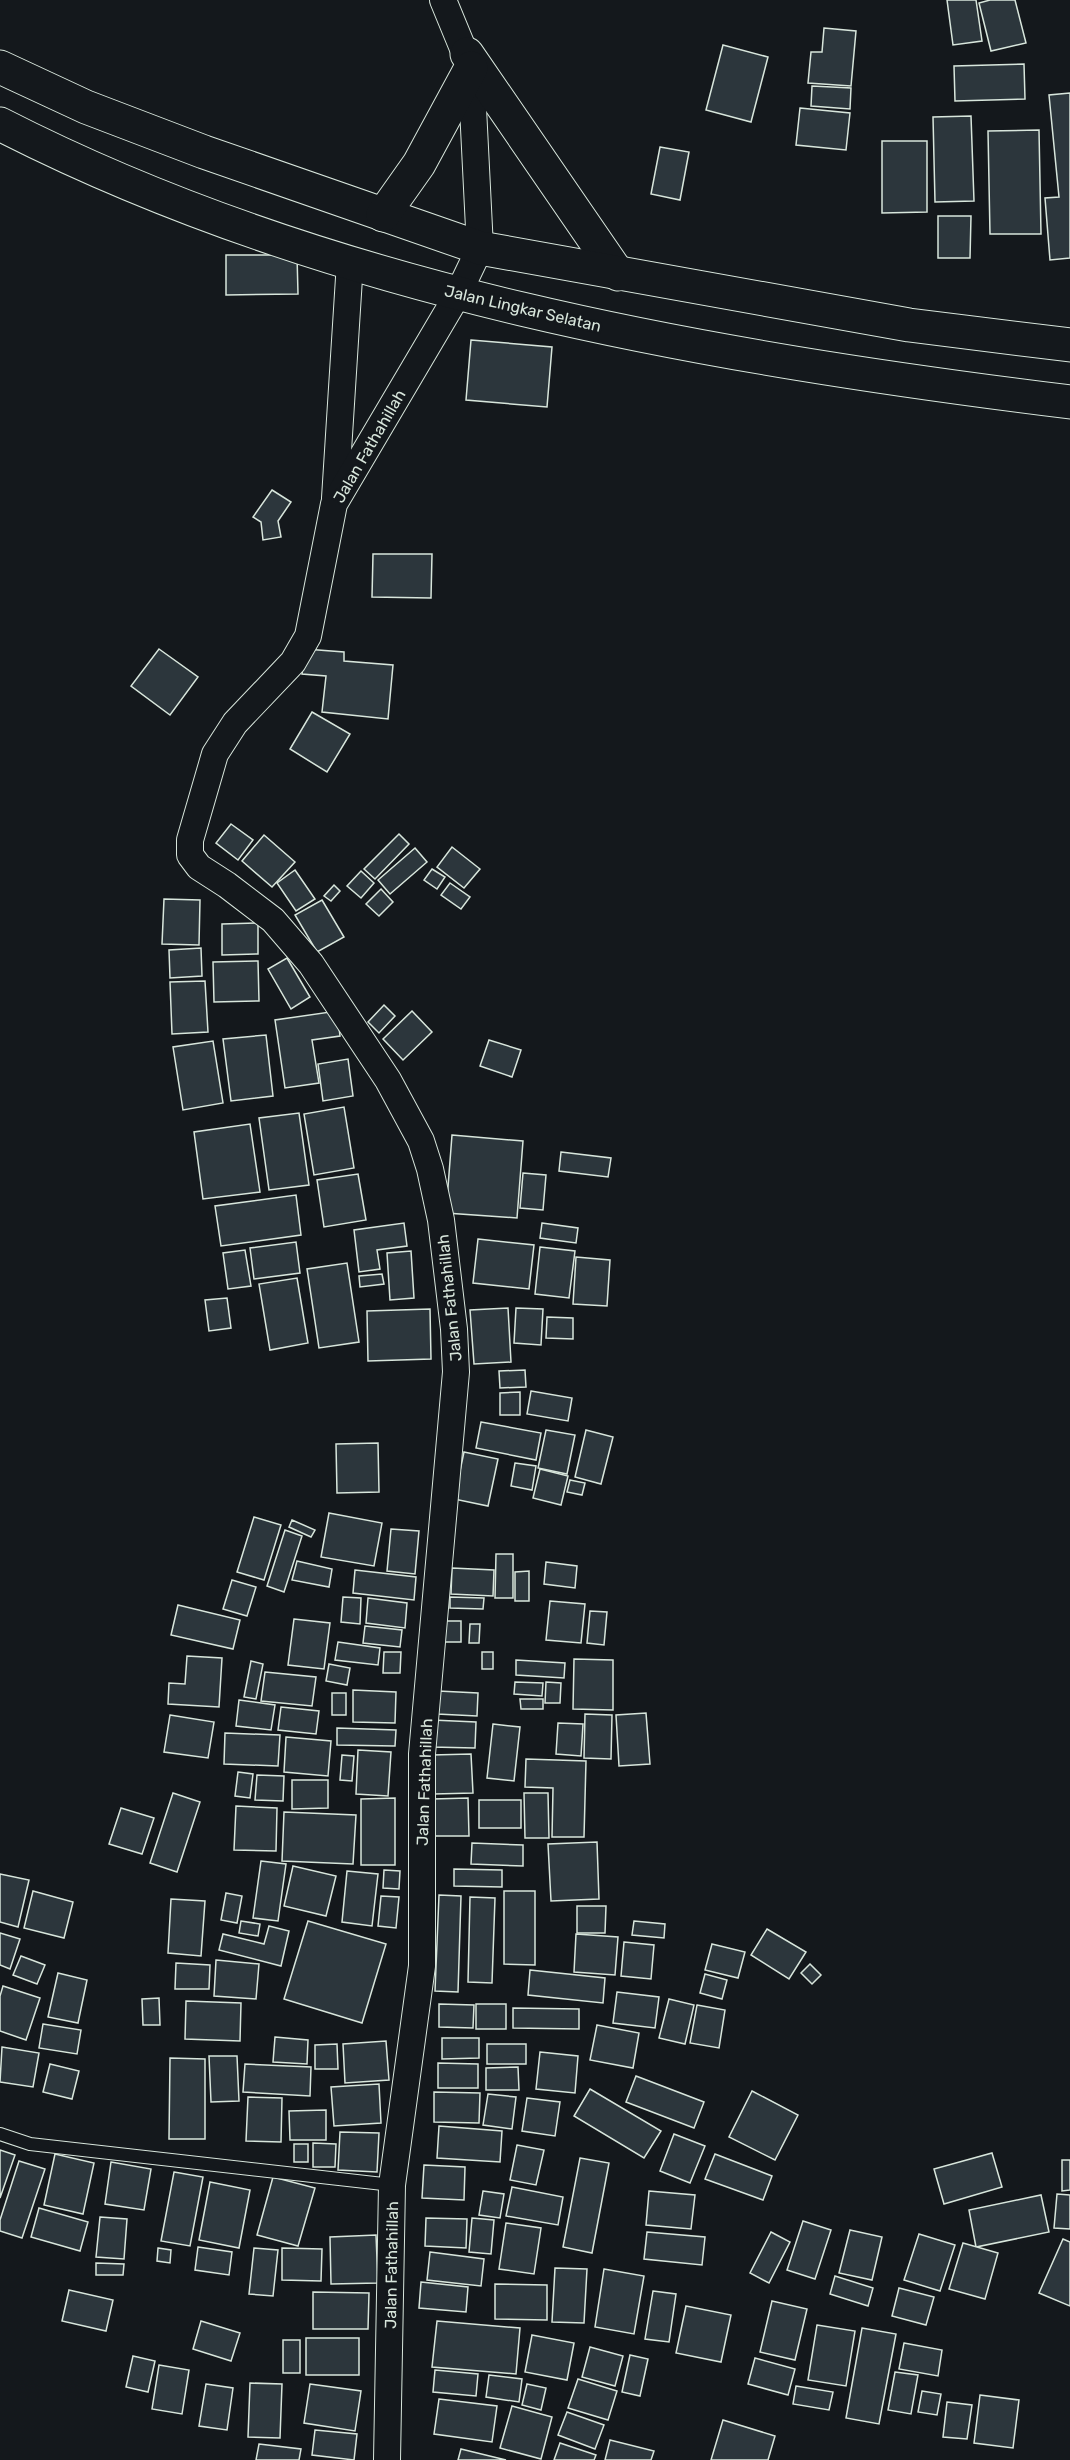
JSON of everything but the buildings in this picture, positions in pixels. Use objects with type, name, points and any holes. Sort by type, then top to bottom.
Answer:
[{"type":"highway","points":[[383,215],[419,164],[469,61],[618,274]]},
{"type":"highway","points":[[0,67],[86,107],[204,152],[480,248],[909,325],[1070,345]]},
{"type":"highway","name":"Jalan Lingkar Selatan","points":[[0,124],[57,153],[179,206],[350,262],[458,294],[673,341],[908,382],[1070,402]]},
{"type":"street","points":[[443,0],[469,61],[480,248]]},
{"type":"street","name":"Jalan Fathahillah","points":[[387,2460],[392,2185],[422,1966],[422,1754],[456,1372],[454,1329],[441,1220],[430,1169],[421,1141],[388,1080],[311,964],[273,920],[199,867],[190,855],[190,840],[215,754],[235,723],[293,662],[308,636],[334,504],[458,294],[480,248]]},
{"type":"street","points":[[334,504],[350,262]]},
{"type":"lane","points":[[0,2134],[30,2144],[392,2185]]}]
